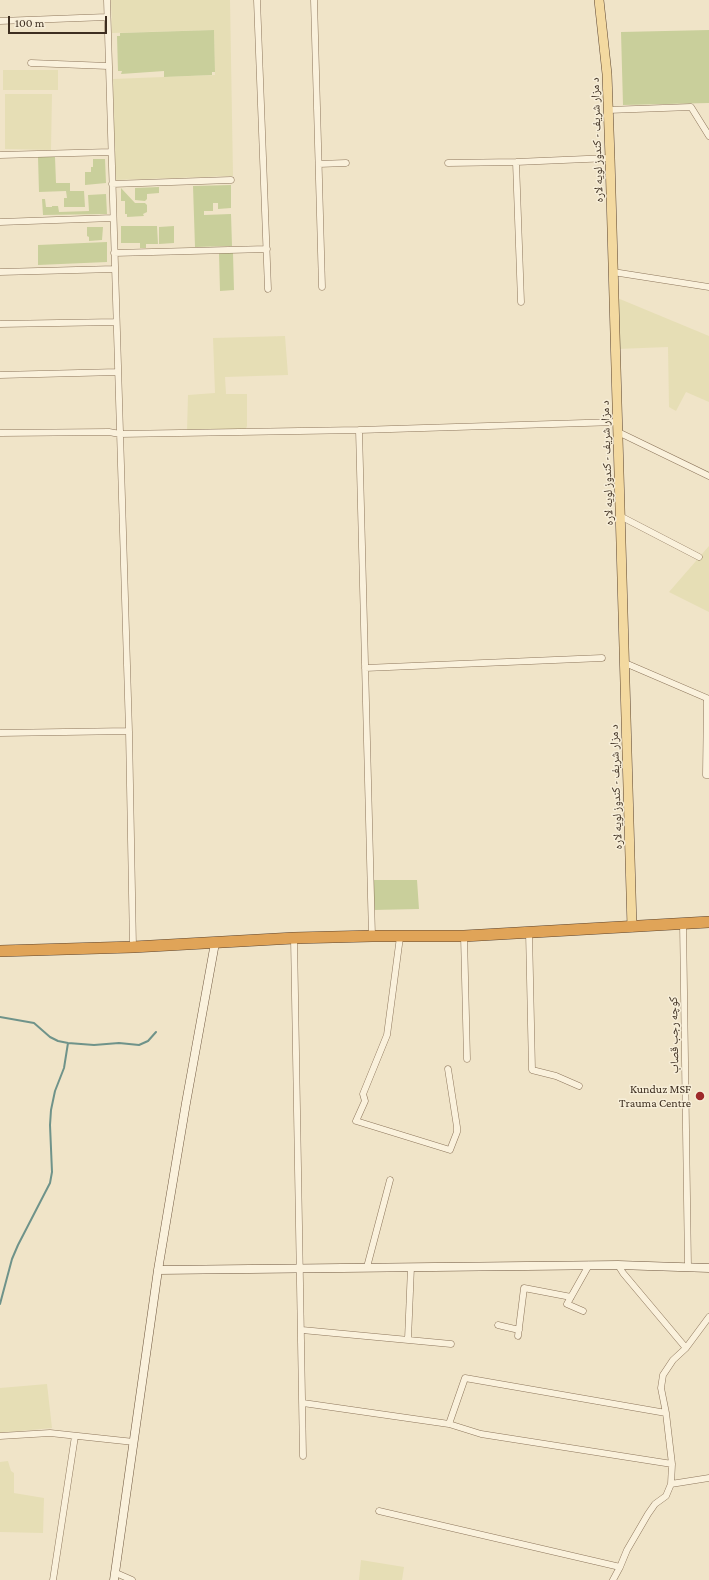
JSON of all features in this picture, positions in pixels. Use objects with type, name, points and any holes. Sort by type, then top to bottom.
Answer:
[{"type":"highway","points":[[0,951],[133,947],[294,938],[464,936],[709,922]]},
{"type":"main road","name":"د مزار شریف - کندوز لویه لاره","points":[[599,0],[607,74],[610,158],[632,927]]},
{"type":"street","points":[[107,0],[129,731],[133,947]]},
{"type":"street","points":[[257,0],[268,289]]},
{"type":"street","points":[[314,0],[322,287]]},
{"type":"street","points":[[0,21],[108,17]]},
{"type":"street","points":[[31,63],[108,66]]},
{"type":"street","points":[[608,110],[691,107],[709,136]]},
{"type":"street","points":[[0,155],[111,152]]},
{"type":"street","points":[[448,163],[610,158]]},
{"type":"street","points":[[516,162],[521,302]]},
{"type":"street","points":[[319,164],[346,163]]},
{"type":"street","points":[[112,184],[231,180]]},
{"type":"street","points":[[0,222],[113,218]]},
{"type":"street","points":[[114,253],[267,249]]},
{"type":"street","points":[[0,272],[115,269]]},
{"type":"street","points":[[613,272],[709,287]]},
{"type":"street","points":[[0,324],[116,322]]},
{"type":"street","points":[[0,375],[118,372]]},
{"type":"street","points":[[0,433],[109,432],[120,434],[359,430],[617,422]]},
{"type":"street","points":[[359,430],[372,936]]},
{"type":"street","points":[[618,432],[709,476]]},
{"type":"street","points":[[620,516],[699,557]]},
{"type":"street","points":[[365,668],[602,658]]},
{"type":"street","points":[[624,663],[708,699],[706,774],[709,775]]},
{"type":"street","points":[[0,733],[129,731]]},
{"type":"street","name":"کوچه رجب قصاب","points":[[683,923],[688,1267]]},
{"type":"street","points":[[529,932],[532,1070],[556,1076],[579,1086]]},
{"type":"street","points":[[464,936],[467,1058]]},
{"type":"street","points":[[400,937],[387,1035],[364,1094],[365,1101],[356,1121],[450,1150],[458,1127],[448,1069]]},
{"type":"street","points":[[294,938],[303,1456]]},
{"type":"street","points":[[132,1580],[115,1576],[158,1270],[215,943]]},
{"type":"street","points":[[367,1267],[390,1180]]},
{"type":"street","points":[[158,1270],[589,1265],[709,1268]]},
{"type":"street","points":[[583,1311],[567,1304],[589,1265]]},
{"type":"street","points":[[618,1265],[623,1273],[686,1348]]},
{"type":"street","points":[[408,1339],[411,1267]]},
{"type":"street","points":[[498,1326],[518,1333],[524,1288],[571,1297]]},
{"type":"street","points":[[613,1580],[627,1550],[648,1514],[655,1504],[666,1496],[671,1484],[672,1464],[666,1413],[661,1388],[663,1375],[673,1360],[686,1348],[709,1317]]},
{"type":"street","points":[[302,1330],[451,1344]]},
{"type":"street","points":[[449,1424],[465,1378],[666,1413]]},
{"type":"street","points":[[303,1403],[449,1424],[481,1434],[672,1464]]},
{"type":"street","points":[[0,1436],[50,1433],[134,1442]]},
{"type":"street","points":[[53,1580],[75,1436]]},
{"type":"street","points":[[671,1484],[709,1478]]},
{"type":"street","points":[[379,1512],[620,1567]]},
{"type":"shaded area","points":[[111,0],[230,0],[233,176],[115,180],[113,79],[215,75],[214,30],[112,33]]},
{"type":"shaded area","points":[[3,70],[58,70],[58,90],[3,90]]},
{"type":"shaded area","points":[[5,94],[52,94],[51,150],[5,149]]},
{"type":"shaded area","points":[[615,297],[709,336],[709,402],[686,392],[676,411],[669,407],[668,347],[617,349]]},
{"type":"shaded area","points":[[285,336],[288,375],[225,377],[226,394],[247,394],[246,429],[187,431],[188,395],[215,393],[213,338]]},
{"type":"shaded area","points":[[709,546],[709,612],[669,592]]},
{"type":"shaded area","points":[[47,1384],[52,1428],[0,1433],[0,1388]]},
{"type":"shaded area","points":[[8,1461],[11,1471],[14,1473],[14,1493],[44,1498],[43,1533],[0,1532],[0,1462]]},
{"type":"shaded area","points":[[361,1560],[404,1567],[402,1580],[359,1580]]},
{"type":"green space","points":[[214,30],[215,72],[212,72],[212,75],[164,77],[164,71],[121,74],[122,71],[118,71],[117,36],[120,36],[120,33]]},
{"type":"green space","points":[[709,30],[709,103],[623,105],[621,32]]},
{"type":"green space","points":[[38,157],[55,157],[56,183],[70,183],[70,191],[84,191],[85,207],[64,207],[64,198],[67,198],[66,191],[39,192]]},
{"type":"green space","points":[[93,159],[105,159],[106,183],[85,185],[85,172],[91,172],[91,167],[93,167]]},
{"type":"green space","points":[[231,185],[231,208],[218,209],[218,203],[213,203],[213,211],[204,211],[204,215],[231,214],[232,246],[195,247],[193,186]]},
{"type":"green space","points":[[159,187],[159,193],[147,194],[147,199],[145,201],[135,200],[135,188]]},
{"type":"green space","points":[[121,188],[135,203],[145,203],[147,205],[147,212],[143,214],[144,216],[127,217],[127,214],[125,214],[125,201],[121,201]]},
{"type":"green space","points":[[106,194],[107,214],[43,215],[42,199],[45,199],[46,207],[58,206],[59,212],[89,211],[88,195]]},
{"type":"green space","points":[[121,226],[157,226],[158,244],[146,244],[146,248],[140,248],[140,243],[121,243]]},
{"type":"green space","points":[[174,226],[174,243],[159,244],[159,227]]},
{"type":"green space","points":[[87,227],[103,227],[102,240],[89,241],[89,237],[87,236]]},
{"type":"green space","points":[[107,242],[107,262],[38,265],[38,245]]},
{"type":"green space","points":[[219,253],[233,253],[234,290],[220,291]]},
{"type":"green space","points":[[373,880],[417,880],[419,909],[373,910]]},
{"type":"waterway","points":[[0,1017],[34,1023],[50,1037],[58,1041],[68,1043],[94,1045],[119,1043],[139,1045],[148,1041],[156,1032]]},
{"type":"waterway","points":[[0,1304],[12,1259],[50,1183],[52,1172],[50,1125],[51,1110],[55,1091],[64,1068],[68,1043]]},
{"type":"place","name":"Kunduz MSF Trauma Centre","points":[[700,1096]]}]
